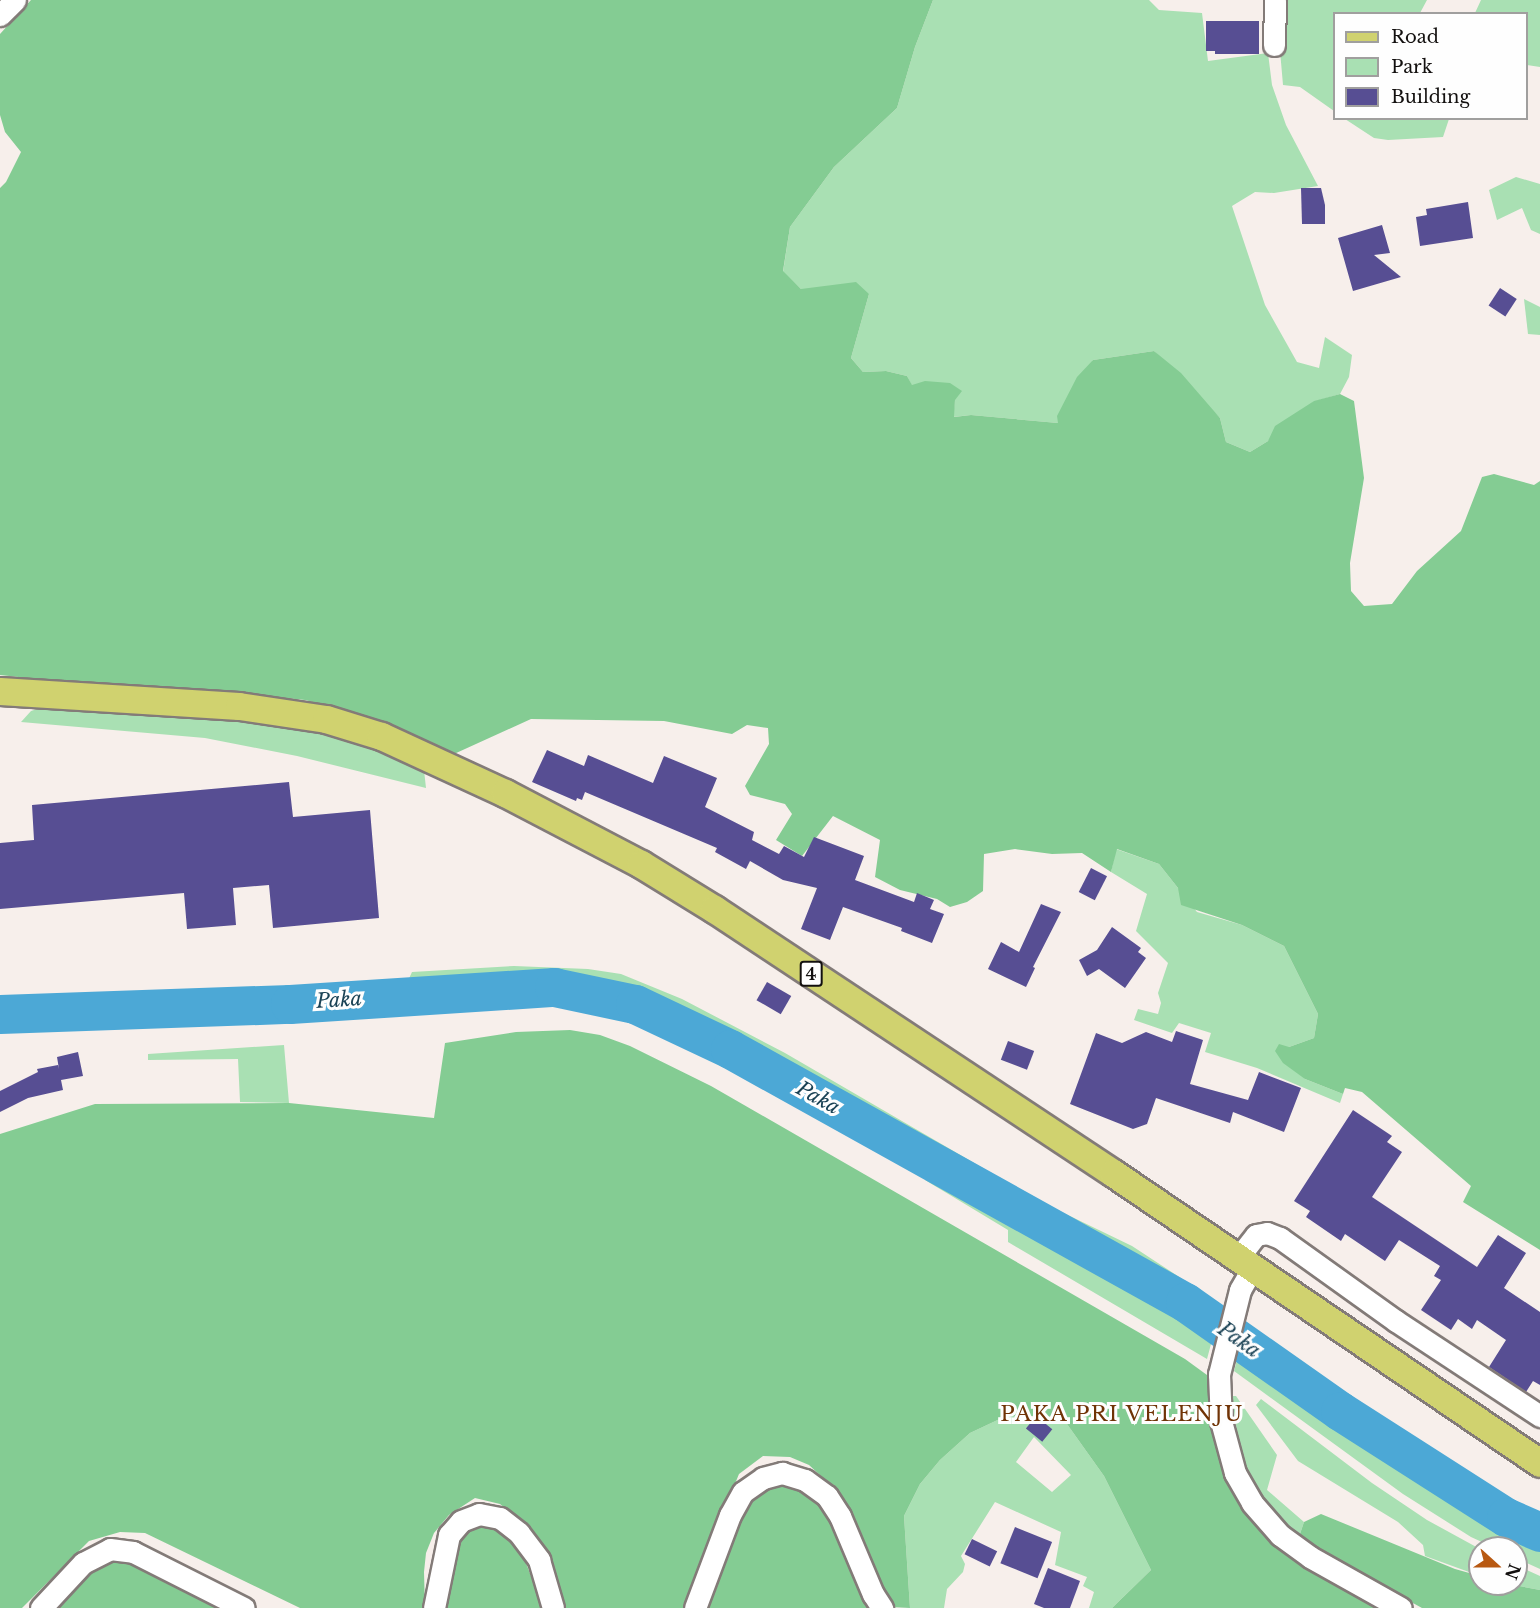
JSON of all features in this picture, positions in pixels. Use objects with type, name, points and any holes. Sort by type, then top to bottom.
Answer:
[{"type":"main road","name":"4","points":[[0,691],[239,706],[326,719],[381,736],[581,832],[659,875],[781,953],[1540,1463]]},
{"type":"street","points":[[0,15],[15,0]]},
{"type":"street","points":[[1274,45],[1275,0]]},
{"type":"street","points":[[1401,1608],[1310,1557],[1280,1535],[1252,1503],[1235,1473],[1218,1401],[1220,1367],[1245,1264],[1256,1235],[1267,1233],[1280,1238],[1396,1321],[1540,1416]]},
{"type":"street","points":[[695,1608],[730,1515],[743,1492],[763,1478],[782,1473],[805,1480],[826,1496],[840,1516],[873,1594],[882,1608]]},
{"type":"street","points":[[434,1608],[449,1535],[460,1521],[479,1515],[500,1518],[519,1533],[539,1560],[553,1608]]},
{"type":"street","points":[[41,1608],[83,1563],[110,1549],[133,1552],[244,1608]]},
{"type":"green space","points":[[31,0],[933,0],[915,47],[897,108],[834,167],[790,227],[783,271],[801,289],[856,282],[869,294],[851,358],[863,372],[886,371],[907,376],[912,385],[925,381],[950,383],[962,391],[955,400],[954,417],[971,415],[1058,423],[1057,416],[1077,377],[1093,360],[1154,351],[1181,373],[1220,418],[1226,442],[1250,452],[1268,441],[1275,426],[1314,401],[1340,394],[1354,401],[1364,478],[1350,563],[1351,591],[1364,606],[1392,604],[1417,571],[1461,531],[1482,477],[1494,474],[1534,485],[1540,481],[1540,1250],[1463,1202],[1471,1186],[1362,1092],[1345,1088],[1343,1094],[1305,1079],[1283,1063],[1275,1051],[1279,1044],[1289,1047],[1314,1038],[1318,1014],[1284,946],[1242,925],[1181,905],[1178,888],[1159,864],[1117,849],[1111,872],[1082,853],[1052,854],[1015,849],[984,854],[983,891],[967,902],[950,907],[937,899],[900,890],[875,877],[880,840],[833,816],[802,856],[776,840],[792,814],[785,804],[750,795],[745,786],[769,744],[768,728],[747,725],[732,734],[664,721],[531,719],[454,754],[344,710],[305,700],[226,692],[92,685],[0,675],[0,188],[6,182],[21,152],[5,132],[0,115],[0,34]]},
{"type":"green space","points":[[933,0],[1149,0],[1159,10],[1202,13],[1208,61],[1268,53],[1272,85],[1286,125],[1318,186],[1274,193],[1255,192],[1232,206],[1265,305],[1297,362],[1319,368],[1325,337],[1352,355],[1349,377],[1340,394],[1313,402],[1268,441],[1250,452],[1226,442],[1220,418],[1154,351],[1093,360],[1058,423],[971,415],[953,417],[955,400],[912,386],[907,376],[886,371],[863,372],[851,358],[869,294],[801,289],[783,272],[790,227],[834,167],[897,108],[915,47]]},
{"type":"green space","points":[[1281,0],[1427,0],[1421,12],[1333,12],[1333,110],[1300,87],[1283,85],[1279,39]]},
{"type":"green space","points":[[1481,0],[1540,0],[1540,67],[1528,65],[1528,12],[1475,12]]},
{"type":"green space","points":[[1347,120],[1448,120],[1443,137],[1388,140],[1374,138]]},
{"type":"green space","points":[[1516,177],[1540,184],[1540,234],[1531,230],[1522,208],[1497,220],[1489,190]]},
{"type":"green space","points":[[1524,299],[1540,307],[1540,335],[1528,334]]},
{"type":"green space","points":[[43,707],[189,715],[279,723],[322,731],[377,749],[424,770],[426,788],[297,756],[205,738],[21,722],[31,711]]},
{"type":"green space","points":[[1116,849],[1159,864],[1197,912],[1242,925],[1284,946],[1318,1014],[1314,1038],[1289,1047],[1305,1079],[1343,1094],[1340,1103],[1257,1068],[1205,1052],[1211,1033],[1179,1023],[1172,1033],[1134,1020],[1138,1009],[1158,1014],[1161,1003],[1158,993],[1168,963],[1136,931],[1147,894],[1111,872]]},
{"type":"green space","points":[[514,966],[588,969],[621,974],[682,999],[785,1053],[1041,1202],[1132,1246],[1222,1305],[1219,1317],[803,1077],[649,998],[577,982],[463,980],[407,983],[412,972]]},
{"type":"green space","points":[[570,1030],[600,1035],[630,1046],[711,1086],[1185,1359],[1207,1375],[1210,1406],[1239,1499],[1383,1608],[1112,1608],[1151,1570],[1104,1476],[1062,1417],[1030,1416],[1004,1417],[970,1433],[940,1460],[920,1484],[904,1516],[910,1608],[890,1607],[836,1490],[809,1465],[790,1457],[763,1456],[739,1474],[684,1608],[564,1608],[554,1566],[527,1526],[500,1504],[475,1498],[449,1515],[434,1533],[426,1553],[425,1608],[300,1608],[145,1533],[120,1532],[89,1541],[22,1608],[0,1608],[0,1134],[95,1104],[289,1103],[434,1118],[445,1043],[516,1032]]},
{"type":"green space","points":[[284,1045],[289,1103],[240,1102],[238,1059],[148,1060],[148,1054]]},
{"type":"green space","points":[[924,1165],[1005,1209],[1214,1333],[1207,1359],[1008,1242],[1008,1230],[925,1180]]},
{"type":"green space","points":[[1239,1352],[1310,1407],[1437,1492],[1540,1541],[1537,1547],[1540,1552],[1540,1569],[1528,1564],[1528,1536],[1469,1536],[1403,1494],[1234,1371]]},
{"type":"green space","points":[[1232,1396],[1236,1396],[1277,1455],[1267,1490],[1304,1522],[1298,1540],[1248,1482],[1241,1462]]},
{"type":"green space","points":[[1261,1399],[1372,1483],[1427,1520],[1468,1542],[1468,1572],[1425,1556],[1423,1545],[1398,1522],[1298,1461],[1256,1405]]},
{"type":"green space","points":[[1004,1417],[1062,1417],[1104,1476],[1151,1570],[1112,1608],[1089,1608],[1094,1592],[1083,1586],[1087,1577],[1055,1565],[1061,1532],[995,1502],[961,1556],[965,1564],[963,1572],[947,1589],[944,1608],[910,1608],[904,1516],[920,1484],[940,1460],[970,1433]],"holes":[[[1034,1437],[1071,1475],[1052,1492],[1016,1462]]]},
{"type":"green space","points":[[780,1482],[800,1484],[815,1496],[830,1516],[875,1608],[705,1608],[732,1534],[756,1495]]},
{"type":"green space","points":[[1321,1514],[1468,1573],[1468,1596],[1528,1596],[1528,1588],[1540,1590],[1540,1608],[1422,1608],[1298,1540],[1304,1522]]},
{"type":"green space","points":[[472,1526],[494,1527],[517,1539],[543,1608],[443,1608],[459,1536]]},
{"type":"green space","points":[[113,1557],[140,1561],[249,1608],[50,1608],[86,1569]]},
{"type":"green space","points":[[1528,1570],[1540,1576],[1540,1590],[1528,1588]]},
{"type":"building","points":[[1206,21],[1259,21],[1259,54],[1215,54],[1215,51],[1206,51]]},
{"type":"building","points":[[1301,188],[1321,188],[1325,205],[1325,224],[1302,224]]},
{"type":"building","points":[[1468,202],[1473,238],[1420,246],[1416,217],[1427,215],[1426,209]]},
{"type":"building","points":[[1382,225],[1390,253],[1374,255],[1401,277],[1353,291],[1338,238]]},
{"type":"building","points":[[1500,288],[1517,299],[1505,317],[1489,306]]},
{"type":"building","points":[[547,750],[584,766],[588,755],[653,783],[664,756],[717,778],[705,807],[754,832],[752,840],[779,854],[784,846],[804,857],[814,837],[864,856],[855,880],[914,902],[917,893],[934,900],[930,909],[944,914],[932,943],[901,931],[902,928],[843,907],[830,940],[801,929],[817,888],[783,880],[750,861],[746,869],[715,852],[717,848],[585,792],[582,800],[577,798],[576,801],[532,782]]},
{"type":"building","points":[[289,782],[293,817],[370,810],[379,918],[273,928],[269,885],[233,888],[236,925],[187,929],[184,893],[0,909],[0,843],[34,840],[32,805]]},
{"type":"building","points":[[1091,868],[1107,876],[1095,900],[1079,892]]},
{"type":"building","points":[[1041,904],[1061,912],[1033,967],[1035,968],[1026,987],[988,969],[1001,942],[1019,952]]},
{"type":"building","points":[[1112,927],[1141,948],[1138,952],[1146,958],[1125,988],[1099,969],[1087,976],[1079,960],[1097,950]]},
{"type":"building","points":[[767,982],[791,996],[781,1014],[756,1000]]},
{"type":"building","points":[[1176,1031],[1203,1040],[1190,1084],[1248,1100],[1259,1072],[1301,1088],[1284,1132],[1233,1112],[1230,1123],[1156,1098],[1147,1124],[1133,1129],[1070,1104],[1096,1033],[1122,1043],[1146,1032],[1172,1042]]},
{"type":"building","points":[[1008,1041],[1034,1051],[1027,1070],[1001,1060]]},
{"type":"building","points":[[78,1052],[83,1076],[61,1080],[63,1090],[28,1098],[0,1112],[0,1091],[38,1072],[37,1069],[58,1065],[59,1069],[57,1057]]},
{"type":"building","points":[[1353,1110],[1392,1136],[1387,1142],[1402,1152],[1372,1197],[1477,1267],[1498,1235],[1526,1253],[1504,1288],[1540,1312],[1540,1385],[1533,1381],[1526,1392],[1489,1367],[1506,1340],[1477,1320],[1472,1329],[1458,1319],[1451,1330],[1421,1310],[1441,1280],[1434,1276],[1440,1266],[1399,1240],[1385,1261],[1345,1234],[1341,1241],[1306,1217],[1310,1211],[1294,1201]]},
{"type":"building","points":[[1036,1416],[1052,1429],[1042,1442],[1026,1428]]},
{"type":"building","points":[[1015,1527],[1052,1542],[1037,1578],[1000,1563]]},
{"type":"building","points":[[972,1539],[997,1551],[990,1567],[965,1554]]},
{"type":"building","points":[[1048,1568],[1080,1581],[1070,1608],[1044,1608],[1034,1604]]},
{"type":"waterway","name":"Paka","points":[[0,1014],[290,1004],[554,987],[635,1004],[730,1049],[1185,1302],[1340,1411],[1506,1517],[1540,1532]]},
{"type":"district","name":"PAKA PRI VELENJU","points":[[1122,1414]]}]
